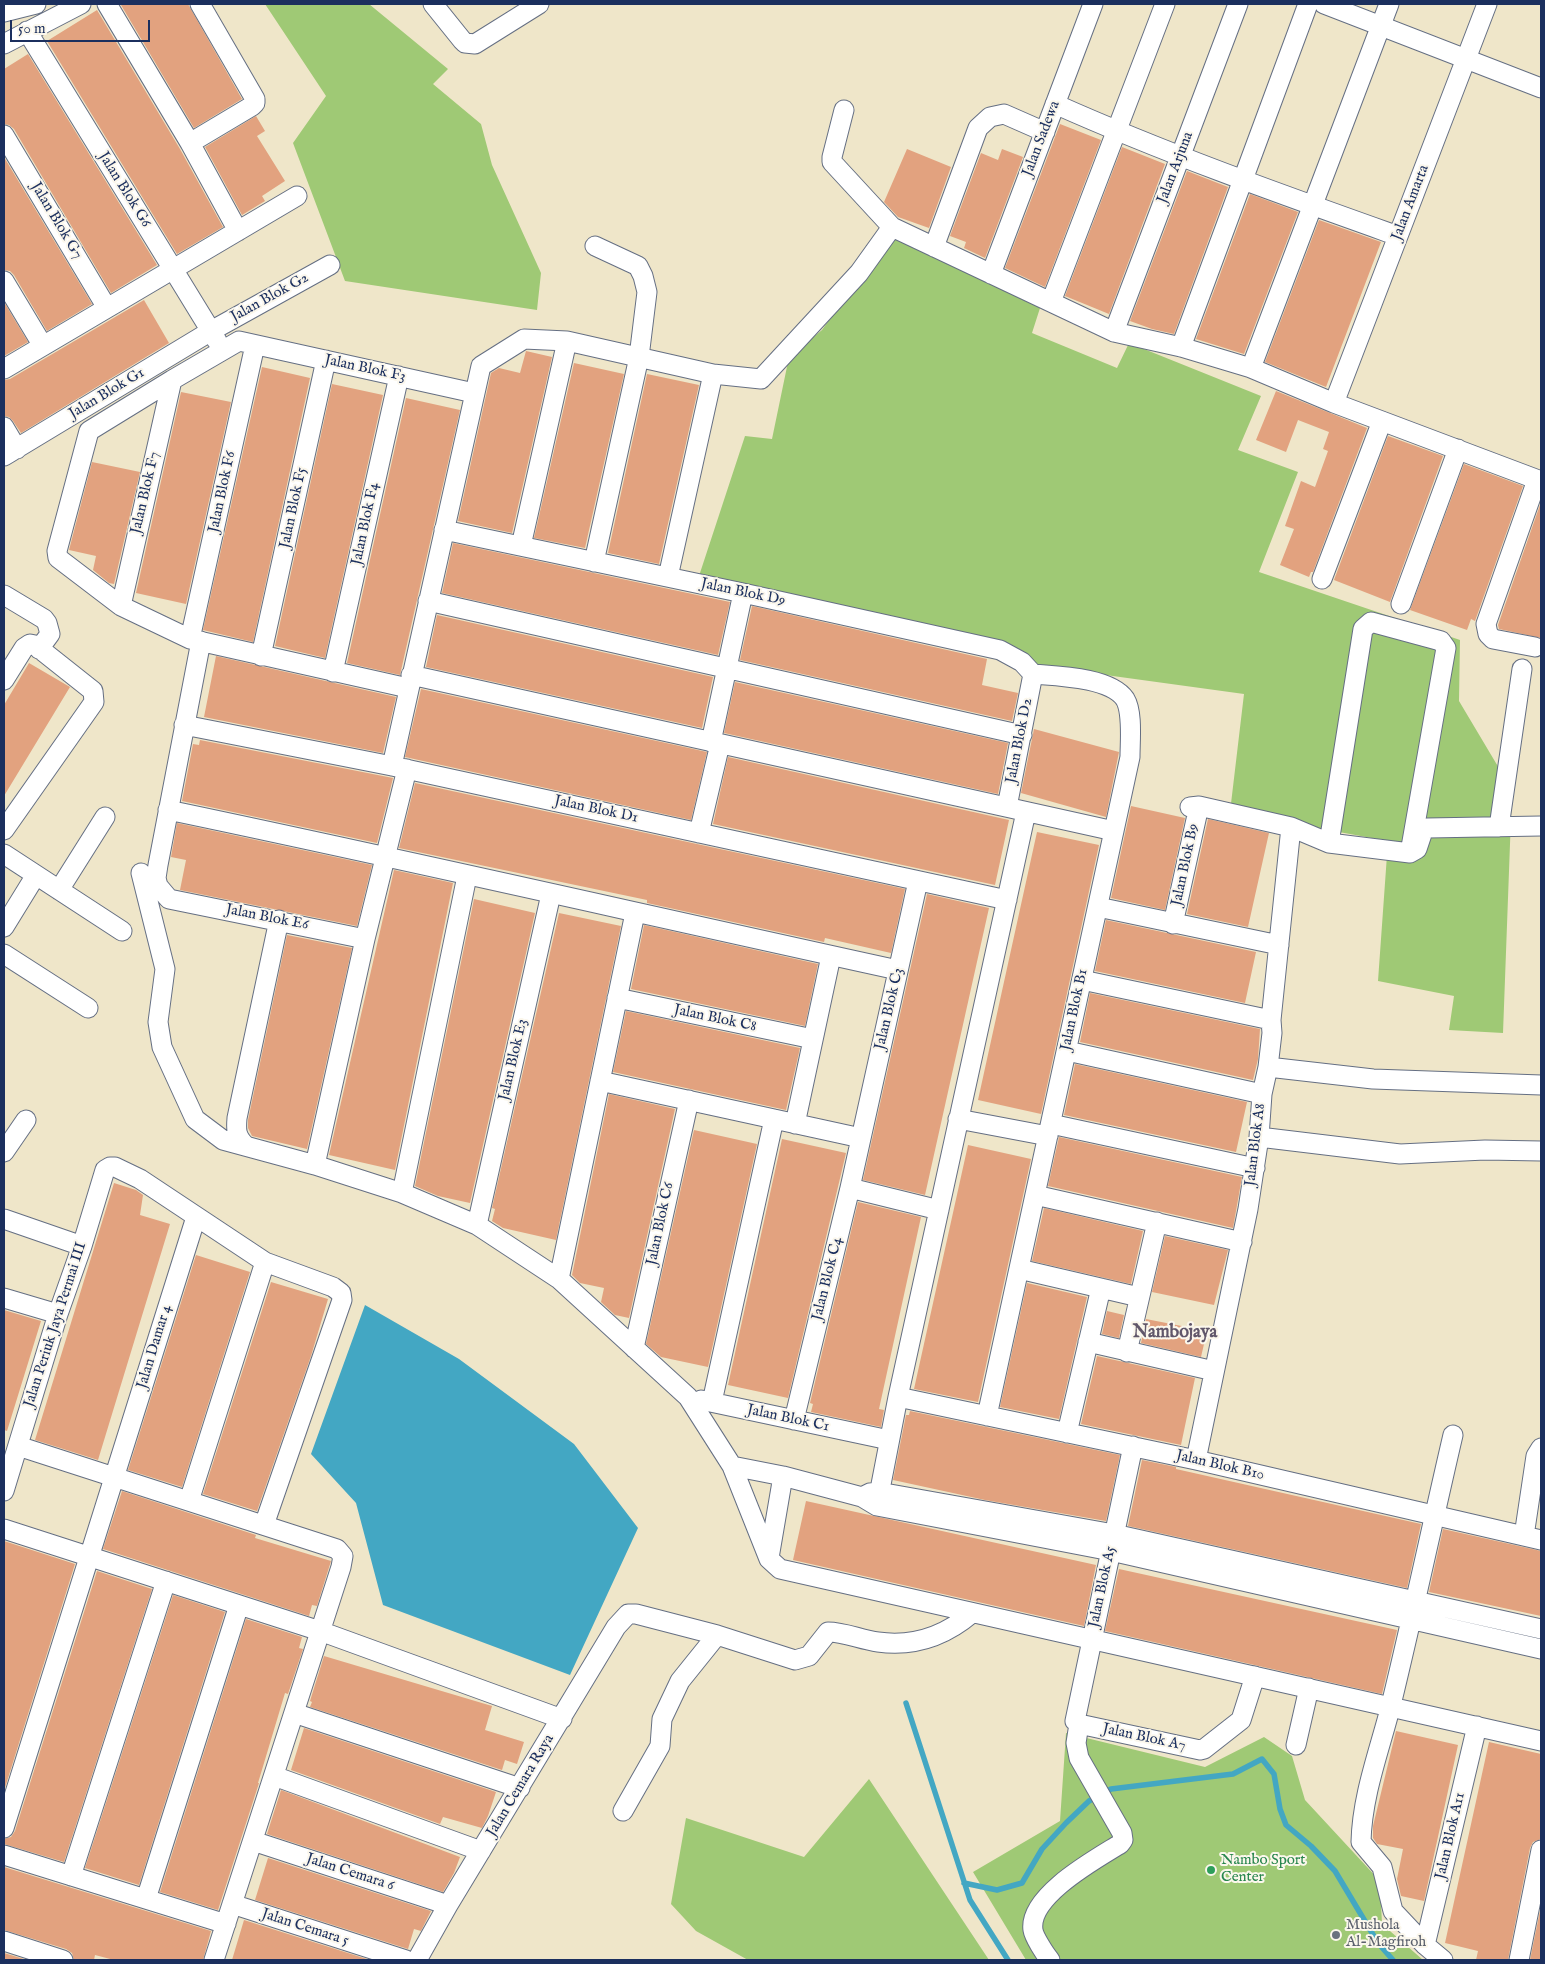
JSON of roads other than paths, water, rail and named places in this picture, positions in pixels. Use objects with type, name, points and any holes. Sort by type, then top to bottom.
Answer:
[{"type":"street","points":[[4,44],[82,4]]},
{"type":"street","points":[[107,4],[190,143],[238,231]]},
{"type":"street","points":[[190,143],[255,103],[255,99],[200,4]]},
{"type":"street","points":[[433,4],[465,43],[475,44],[539,4]]},
{"type":"street","name":"Jalan Sadewa","points":[[991,274],[1093,4]]},
{"type":"street","points":[[1051,302],[1165,4]]},
{"type":"street","name":"Jalan Arjuna","points":[[1114,332],[1238,4]]},
{"type":"street","points":[[1181,347],[1308,4]]},
{"type":"street","points":[[1324,4],[1541,88]]},
{"type":"street","points":[[1251,368],[1389,4]]},
{"type":"street","name":"Jalan Amarta","points":[[1334,403],[1487,4]]},
{"type":"street","points":[[4,12],[30,5]]},
{"type":"street","name":"Jalan Blok G6","points":[[30,5],[31,29],[222,350]]},
{"type":"street","points":[[1056,104],[1117,131],[1243,180],[1398,236]]},
{"type":"street","points":[[844,110],[832,162],[892,227],[1114,332],[1181,347],[1251,368],[1334,403],[1539,481],[1486,624],[1488,634],[1493,639],[1535,647]]},
{"type":"street","points":[[934,247],[978,128],[990,117],[1004,114],[1045,132]]},
{"type":"street","name":"Jalan Blok G7","points":[[4,135],[107,308]]},
{"type":"street","points":[[4,369],[297,196]]},
{"type":"street","points":[[315,1165],[385,855],[410,682],[481,366],[524,339],[567,341],[713,374],[761,379],[859,273],[892,227]]},
{"type":"street","points":[[594,562],[639,357],[648,292],[644,276],[638,266],[596,246]]},
{"type":"street","name":"Jalan Blok G2","points":[[211,331],[330,265]]},
{"type":"street","points":[[4,281],[43,346]]},
{"type":"street","name":"Jalan Blok G1","points":[[10,452],[211,331]]},
{"type":"street","name":"Jalan Blok F3","points":[[474,393],[239,341],[89,431],[86,436],[56,551],[58,558],[121,606],[195,640],[333,672],[410,682],[715,743],[1114,831]]},
{"type":"street","points":[[521,546],[567,341]]},
{"type":"street","name":"Jalan Blok F6","points":[[169,899],[163,893],[156,878],[184,725],[195,640],[255,345]]},
{"type":"street","name":"Jalan Blok F5","points":[[262,656],[326,360]]},
{"type":"street","points":[[668,577],[713,374]]},
{"type":"street","name":"Jalan Blok F4","points":[[333,672],[399,376]]},
{"type":"street","name":"Jalan Blok F7","points":[[121,606],[172,380]]},
{"type":"street","points":[[1322,579],[1382,421]]},
{"type":"street","points":[[4,427],[10,452]]},
{"type":"street","points":[[1401,604],[1458,449]]},
{"type":"street","name":"Jalan Blok D9","points":[[444,530],[1000,650],[1022,662],[1033,674]]},
{"type":"street","points":[[699,833],[727,668],[743,593]]},
{"type":"street","points":[[4,594],[37,614],[47,623],[50,634],[39,649]]},
{"type":"street","points":[[428,601],[1022,735]]},
{"type":"street","points":[[1329,843],[1363,629],[1370,622],[1441,640],[1446,648],[1410,853]]},
{"type":"street","points":[[4,680],[24,648],[30,644],[35,645],[92,691],[94,702],[4,830]]},
{"type":"street","points":[[1500,827],[1522,669]]},
{"type":"street","name":"Jalan Blok D2","points":[[1006,808],[1033,674]]},
{"type":"street","name":"Jalan Blok B1","points":[[987,1416],[1130,757],[1130,717],[1125,699],[1112,688],[1088,680],[1033,674]]},
{"type":"street","name":"Jalan Blok D1","points":[[184,725],[399,767],[1007,900]]},
{"type":"street","name":"Jalan Blok B9","points":[[1173,924],[1194,807],[1291,827]]},
{"type":"street","points":[[168,810],[385,855],[467,876],[898,970]]},
{"type":"street","points":[[872,1498],[889,1440],[1026,812]]},
{"type":"street","points":[[59,890],[105,817]]},
{"type":"street","points":[[1291,827],[1329,843],[1410,853],[1417,849],[1426,828],[1541,826]]},
{"type":"street","name":"Jalan Blok A8","points":[[1196,1460],[1242,1242],[1255,1168],[1262,1094],[1268,1067],[1272,1033],[1271,1020],[1291,827]]},
{"type":"street","points":[[4,854],[122,931]]},
{"type":"street","points":[[141,873],[165,969],[158,1022],[162,1048],[196,1119],[224,1140],[315,1165],[402,1193],[478,1225],[559,1279],[688,1397],[732,1466],[769,1559],[784,1571],[1541,1740]]},
{"type":"street","points":[[4,927],[36,875]]},
{"type":"street","points":[[402,1193],[467,876]]},
{"type":"street","name":"Jalan Blok C3","points":[[861,1138],[918,881]]},
{"type":"street","name":"Jalan Blok E3","points":[[478,1225],[551,894]]},
{"type":"street","name":"Jalan Blok E6","points":[[169,899],[365,939]]},
{"type":"street","points":[[1098,907],[1279,945]]},
{"type":"street","points":[[559,1279],[635,912]]},
{"type":"street","points":[[245,1145],[236,1133],[237,1118],[279,920]]},
{"type":"street","points":[[4,954],[88,1008]]},
{"type":"street","points":[[795,1124],[831,956]]},
{"type":"street","points":[[1082,980],[1271,1020]]},
{"type":"street","name":"Jalan Blok C8","points":[[617,998],[813,1039]]},
{"type":"street","points":[[1067,1051],[1262,1094]]},
{"type":"street","points":[[1268,1067],[1373,1079],[1541,1085]]},
{"type":"street","points":[[600,1081],[861,1138]]},
{"type":"street","name":"Jalan Blok C6","points":[[634,1348],[689,1100]]},
{"type":"street","points":[[712,1402],[774,1119]]},
{"type":"street","points":[[958,1119],[1049,1130],[1255,1168]]},
{"type":"street","points":[[4,1152],[26,1120]]},
{"type":"street","points":[[1259,1137],[1400,1154],[1485,1150],[1541,1151]]},
{"type":"street","name":"Jalan Blok C4","points":[[794,1420],[861,1138]]},
{"type":"street","name":"Jalan Periuk Jaya Permai III","points":[[4,1491],[58,1314],[106,1170],[115,1166],[140,1179],[196,1217]]},
{"type":"street","points":[[850,1188],[939,1210]]},
{"type":"street","points":[[1035,1195],[1242,1242]]},
{"type":"street","points":[[196,1217],[266,1262],[333,1287],[341,1293],[342,1300],[264,1525]]},
{"type":"street","name":"Jalan Damar 4","points":[[4,1828],[196,1217]]},
{"type":"street","points":[[4,1219],[82,1246]]},
{"type":"street","points":[[1127,1352],[1156,1222]]},
{"type":"street","points":[[189,1501],[266,1262]]},
{"type":"street","points":[[1019,1269],[1139,1297]]},
{"type":"street","points":[[1067,1433],[1101,1288]]},
{"type":"street","points":[[4,1298],[58,1314]]},
{"type":"street","points":[[1088,1342],[1214,1372]]},
{"type":"street","name":"Jalan Blok C1","points":[[688,1397],[889,1440]]},
{"type":"street","name":"Jalan Blok B10","points":[[898,1398],[1133,1446],[1533,1538]]},
{"type":"street","points":[[1442,1960],[1393,1911],[1382,1866],[1361,1842],[1364,1809],[1413,1611],[1453,1435]]},
{"type":"street","points":[[18,1446],[337,1549],[343,1556],[214,1960]]},
{"type":"street","name":"Jalan Blok A5","points":[[1092,1640],[1133,1446]]},
{"type":"street","points":[[1533,1538],[1536,1456],[1541,1448]]},
{"type":"street","points":[[732,1466],[783,1476],[872,1498],[1112,1542],[1413,1611],[1541,1649]]},
{"type":"street","points":[[769,1559],[783,1476]]},
{"type":"street","points":[[4,1529],[320,1631],[562,1719]]},
{"type":"street","points":[[71,1876],[166,1581]]},
{"type":"street","points":[[146,1899],[239,1605]]},
{"type":"street","points":[[1413,1611],[1541,1629]]},
{"type":"street","points":[[623,1811],[660,1746],[662,1718],[680,1681],[717,1635],[796,1660],[809,1656],[828,1632],[878,1642],[906,1644],[931,1639],[972,1613]]},
{"type":"street","name":"Jalan Cemara Raya","points":[[417,1960],[448,1905],[616,1627],[628,1614],[636,1614],[717,1635]]},
{"type":"street","points":[[1050,1960],[1032,1930],[1036,1910],[1050,1892],[1120,1844],[1123,1840],[1122,1833],[1079,1758],[1076,1743],[1079,1724],[1074,1718],[1092,1640]]},
{"type":"street","name":"Jalan Blok A7","points":[[1079,1724],[1204,1750],[1241,1720],[1255,1676]]},
{"type":"street","points":[[1296,1745],[1309,1688]]},
{"type":"street","points":[[294,1713],[520,1788]]},
{"type":"street","name":"Jalan Blok A11","points":[[1425,1945],[1477,1726]]},
{"type":"street","points":[[274,1776],[481,1851]]},
{"type":"street","name":"Jalan Cemara 6","points":[[253,1841],[448,1905]]},
{"type":"street","points":[[1519,1960],[1541,1850]]},
{"type":"street","points":[[4,1855],[226,1924]]},
{"type":"street","name":"Jalan Cemara 5","points":[[232,1904],[406,1960]]},
{"type":"street","points":[[4,1941],[64,1960]]},
{"type":"water","points":[[365,1305],[459,1359],[574,1444],[638,1528],[570,1675],[383,1605],[356,1503],[311,1454]]},
{"type":"waterway","points":[[906,1703],[970,1900],[1008,1960]]},
{"type":"waterway","points":[[964,1883],[997,1890],[1022,1883],[1042,1849],[1066,1823],[1089,1801],[1111,1789],[1233,1774],[1262,1759],[1274,1774],[1280,1809],[1286,1825],[1311,1846],[1335,1871],[1378,1943],[1393,1960]]},
{"type":"place","name":"Nambo Sport Center","points":[[1211,1870]]},
{"type":"place","name":"Mushola Al-Magfiroh","points":[[1336,1935]]},
{"type":"district","name":"Nambojaya","points":[[1175,1333]]}]
